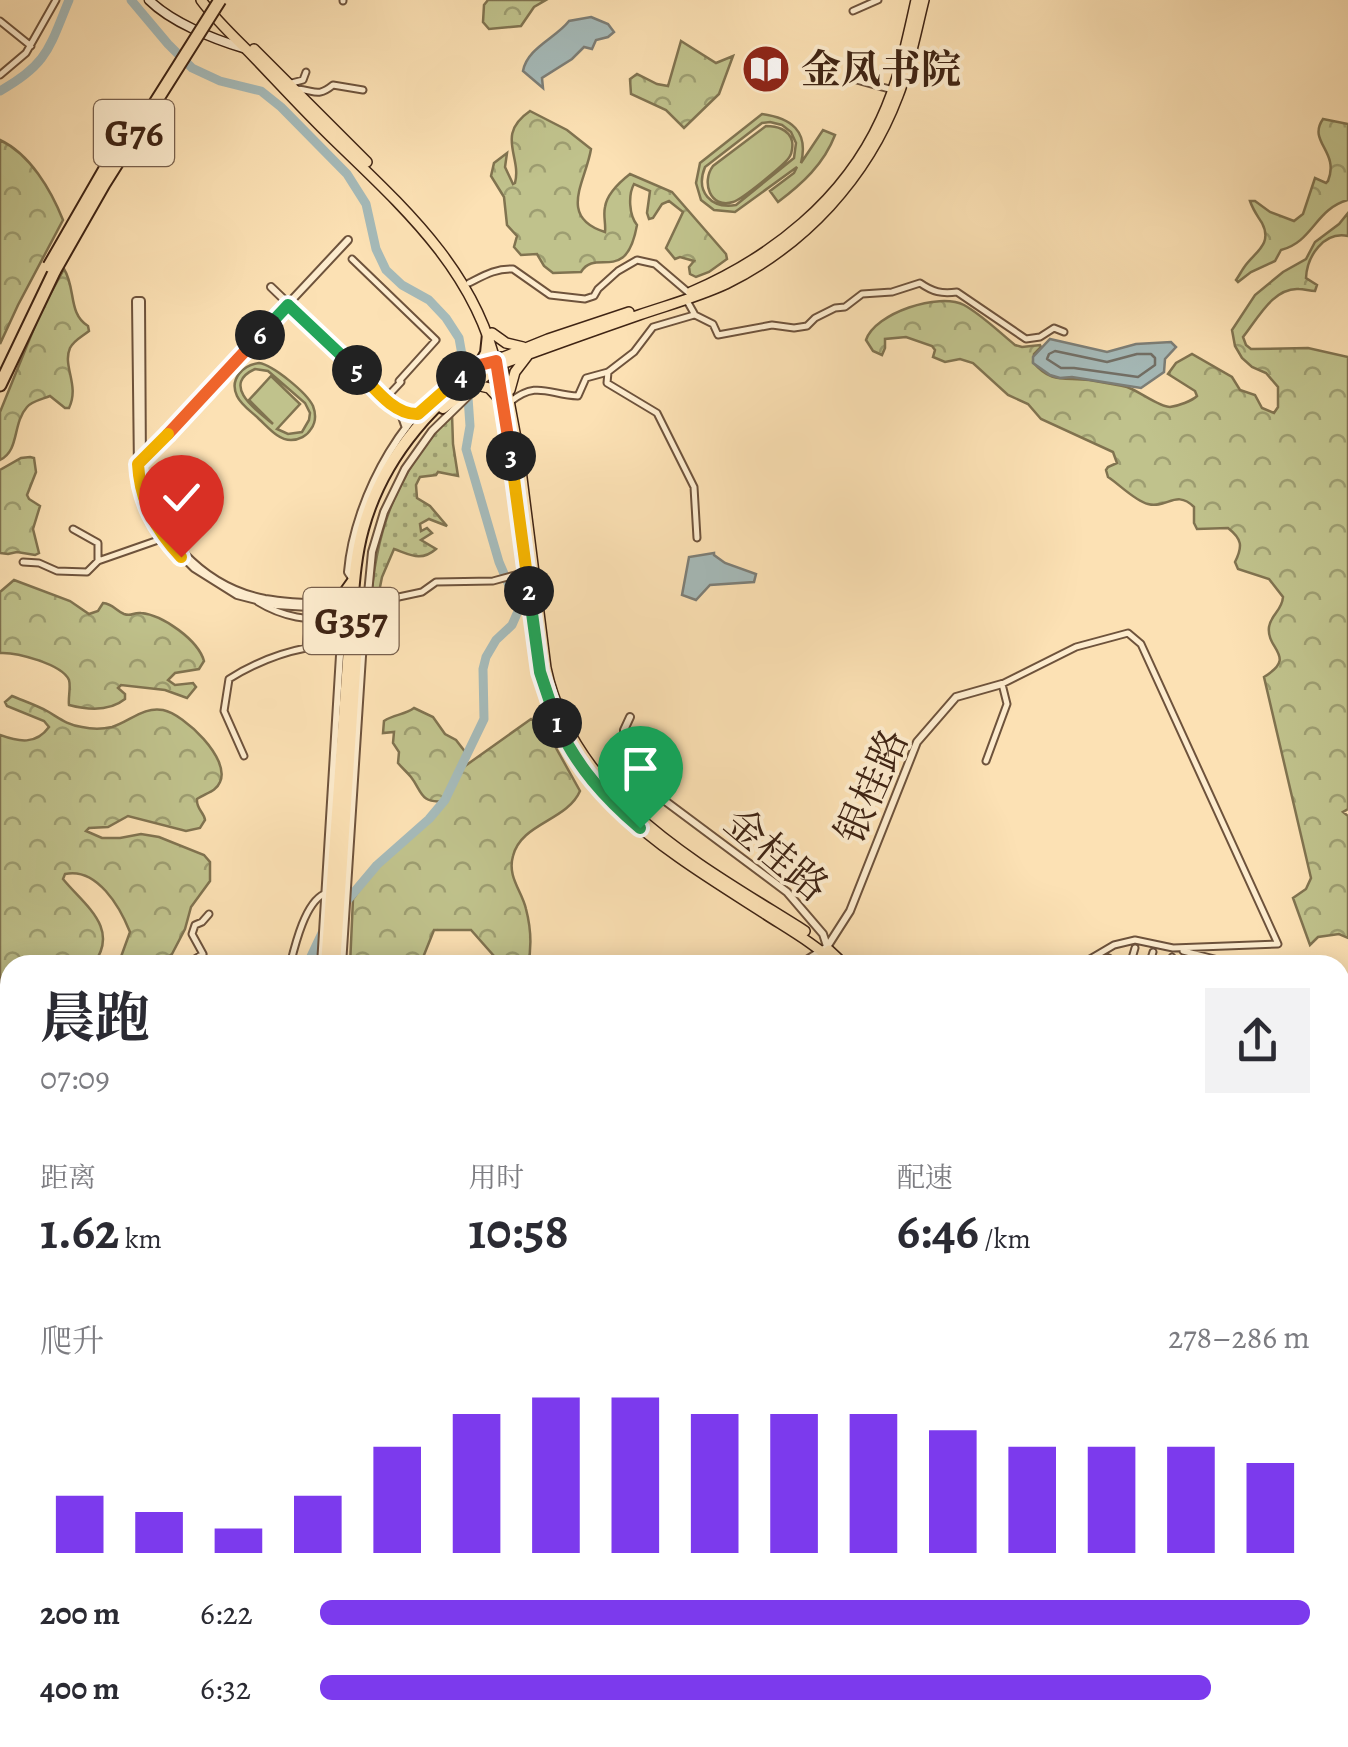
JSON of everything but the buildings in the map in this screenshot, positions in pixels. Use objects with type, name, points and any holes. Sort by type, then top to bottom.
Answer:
[{"type":"highway","name":"G76","points":[[0,367],[96,180],[206,0]]},
{"type":"highway","name":"G76","points":[[0,385],[52,268],[220,0]]},
{"type":"highway","points":[[477,377],[490,333]]},
{"type":"highway","name":"G357","points":[[326,955],[340,877],[354,577],[363,529],[382,480],[410,435],[451,396],[499,363]]},
{"type":"highway","name":"G357","points":[[340,877],[354,619],[368,532],[400,461],[451,396]]},
{"type":"highway","points":[[354,577],[343,596],[328,606],[354,619]]},
{"type":"highway","name":"G357","points":[[328,948],[333,955]]},
{"type":"main road","points":[[149,0],[196,29],[249,48],[442,242],[469,283],[499,363],[519,454],[546,668],[570,736],[597,776],[624,806],[832,955]]},
{"type":"main road","points":[[206,0],[301,108],[437,245],[465,285],[490,333],[511,345],[531,350]]},
{"type":"main road","points":[[688,296],[783,240],[823,205],[841,183],[869,142],[893,90],[920,0]]},
{"type":"main road","points":[[499,363],[725,284],[765,262],[810,226],[847,187],[874,146],[908,67],[920,0]]},
{"type":"main road","points":[[531,350],[515,372],[507,406],[544,690],[564,738],[604,796],[640,828],[829,955]]},
{"type":"main road","points":[[477,377],[507,406]]},
{"type":"street","points":[[0,75],[26,53],[56,0]]},
{"type":"street","points":[[852,11],[878,0]]},
{"type":"street","points":[[0,21],[31,46]]},
{"type":"street","points":[[291,86],[302,80],[306,72]]},
{"type":"street","points":[[853,79],[893,90]]},
{"type":"street","points":[[291,86],[323,93],[334,85],[363,90]]},
{"type":"street","points":[[140,462],[348,240]]},
{"type":"street","points":[[352,259],[436,340],[386,398]]},
{"type":"street","points":[[469,283],[508,268],[550,295],[585,300],[594,296],[618,270],[636,260],[656,264],[688,296],[695,315]]},
{"type":"street","points":[[507,406],[523,392],[547,388],[561,395],[578,396],[586,378],[608,372],[634,352],[652,327],[695,315],[713,324],[718,335],[772,325],[807,326],[835,308],[845,308],[862,294],[892,292],[920,283],[943,294],[957,292],[1026,339],[1040,337],[1054,328],[1064,332]]},
{"type":"street","points":[[271,287],[400,411],[418,414]]},
{"type":"street","points":[[138,301],[140,488],[164,538],[210,579],[272,611],[309,620],[354,619],[394,598],[422,592],[436,582],[492,582],[526,572]]},
{"type":"street","points":[[608,372],[607,383],[657,413],[694,487],[697,538]]},
{"type":"street","points":[[354,577],[348,572],[350,550],[363,505],[384,460],[418,414],[477,377]]},
{"type":"street","points":[[400,411],[406,429]]},
{"type":"street","points":[[140,462],[155,514],[170,538],[196,564],[252,596],[328,606]]},
{"type":"street","points":[[73,529],[98,542],[98,562]]},
{"type":"street","points":[[23,562],[40,563],[57,571],[87,572],[98,562],[164,538]]},
{"type":"street","points":[[255,601],[328,606]]},
{"type":"street","points":[[328,948],[324,894],[341,639],[354,619]]},
{"type":"street","points":[[244,756],[224,710],[229,679],[276,655],[306,648],[309,620]]},
{"type":"street","points":[[986,761],[1008,704],[1002,684],[1076,647],[1128,633],[1142,644],[1278,944],[1174,948]]},
{"type":"street","name":"银桂路","points":[[825,950],[850,911],[917,742],[956,697],[1002,684]]},
{"type":"street","name":"金桂路","points":[[630,717],[624,738],[641,783],[787,892],[823,934],[825,950]]},
{"type":"street","points":[[340,877],[344,925],[340,955]]},
{"type":"street","points":[[293,955],[315,898],[324,894]]},
{"type":"street","points":[[202,955],[192,934],[194,924],[209,914]]},
{"type":"street","points":[[1097,955],[1114,945],[1136,940],[1200,955]]},
{"type":"street","points":[[1133,955],[1135,948]]},
{"type":"street","points":[[816,955],[825,950]]},
{"type":"green space","points":[[488,0],[546,0],[534,7],[521,26],[489,29],[483,22]]},
{"type":"green space","points":[[681,41],[716,63],[733,56],[719,94],[684,128],[666,110],[631,94],[630,79],[637,74],[668,86]]},
{"type":"green space","points":[[530,111],[567,130],[591,149],[578,197],[578,208],[590,225],[605,232],[606,202],[630,174],[672,192],[727,259],[709,272],[696,277],[690,274],[689,267],[694,261],[675,259],[666,248],[683,212],[669,201],[649,219],[650,191],[634,184],[630,205],[637,225],[626,255],[587,265],[581,272],[553,273],[537,254],[521,255],[514,247],[517,236],[507,225],[504,197],[491,176],[494,163],[507,153],[505,167],[515,183],[512,137],[520,120]]},
{"type":"green space","points":[[762,114],[789,123],[800,134],[801,163],[823,130],[835,135],[811,173],[778,202],[770,191],[797,167],[735,212],[714,210],[701,200],[696,183],[700,163]],"holes":[[[762,123],[782,125],[796,143],[794,158],[736,205],[719,204],[707,197],[702,184],[705,167]]]},
{"type":"green space","points":[[1323,119],[1348,124],[1348,200],[1328,210],[1300,240],[1281,250],[1275,261],[1238,282],[1265,237],[1250,201],[1294,221],[1303,214],[1315,178],[1328,181],[1330,162],[1319,134]]},
{"type":"green space","points":[[766,126],[788,134],[792,143],[790,156],[738,200],[718,202],[710,193],[709,172]]},
{"type":"green space","points":[[0,140],[21,154],[38,174],[63,220],[0,344]]},
{"type":"green space","points":[[1348,213],[1348,236],[1324,241],[1310,261],[1306,278],[1317,285],[1315,291],[1281,293],[1243,337],[1251,349],[1308,348],[1348,357],[1348,809],[1343,812],[1348,816],[1348,938],[1339,934],[1318,937],[1310,945],[1293,898],[1306,889],[1311,878],[1264,677],[1279,664],[1269,627],[1283,597],[1269,579],[1238,569],[1235,562],[1240,543],[1228,528],[1197,529],[1194,507],[1182,500],[1155,505],[1138,499],[1108,477],[1106,470],[1117,463],[1113,452],[1041,419],[1028,404],[1008,395],[973,363],[960,359],[945,362],[933,357],[932,346],[906,337],[885,339],[882,355],[873,351],[866,340],[872,330],[894,314],[924,303],[953,302],[977,314],[1015,345],[1040,345],[1033,362],[1052,377],[1127,387],[1170,407],[1197,396],[1168,374],[1176,363],[1192,354],[1232,377],[1240,390],[1255,395],[1262,408],[1274,413],[1278,407],[1278,387],[1266,373],[1242,358],[1232,330],[1255,295],[1306,259],[1315,242]]},
{"type":"green space","points":[[64,269],[75,308],[89,331],[74,343],[68,355],[72,400],[69,408],[50,396],[29,405],[19,421],[11,450],[0,460],[0,412],[41,311]]},
{"type":"green space","points":[[253,364],[272,369],[310,401],[315,418],[305,436],[294,440],[282,438],[239,399],[236,379]],"holes":[[[255,369],[268,371],[305,403],[310,413],[302,432],[288,434],[277,429],[300,404],[271,376],[249,400],[273,424],[245,398],[241,390],[245,375]]]},
{"type":"green space","points":[[452,414],[458,476],[438,472],[420,477],[416,485],[417,498],[430,506],[447,526],[429,519],[420,524],[421,531],[427,528],[432,533],[421,540],[436,549],[426,555],[394,549],[382,577],[376,607],[370,611],[377,554],[392,504],[416,458]]},
{"type":"green space","points":[[34,458],[36,472],[27,495],[40,506],[33,529],[39,553],[0,553],[0,470]]},
{"type":"green space","points":[[14,580],[70,601],[89,614],[98,611],[103,603],[124,614],[150,615],[169,624],[195,645],[204,661],[199,669],[175,673],[168,680],[175,685],[193,683],[196,687],[187,698],[165,690],[121,685],[118,688],[125,699],[112,706],[91,709],[69,705],[70,683],[65,674],[38,660],[0,653],[0,592]]},
{"type":"green space","points":[[12,696],[67,723],[89,728],[112,727],[143,712],[163,710],[193,728],[212,750],[222,772],[216,788],[197,799],[205,820],[200,828],[186,831],[128,816],[108,827],[86,831],[102,838],[141,834],[159,837],[204,855],[210,862],[210,881],[191,907],[185,929],[171,955],[122,955],[130,932],[120,911],[97,883],[77,873],[65,874],[63,879],[101,928],[99,955],[0,955],[0,735],[27,740],[39,737],[49,727],[5,702]]},
{"type":"green space","points":[[414,708],[433,717],[445,734],[456,740],[466,753],[458,771],[531,719],[546,730],[580,791],[565,809],[525,836],[513,856],[513,877],[529,923],[529,955],[493,955],[471,930],[434,930],[424,955],[350,955],[353,899],[377,865],[444,801],[423,795],[398,763],[394,732],[383,733],[384,721]]},
{"type":"water","points":[[591,17],[608,24],[614,32],[596,40],[592,49],[584,47],[542,78],[543,88],[523,71],[530,56],[569,21]]},
{"type":"water","points":[[1050,339],[1107,352],[1136,344],[1171,342],[1176,347],[1165,359],[1164,372],[1141,388],[1050,375],[1033,363],[1033,357]]},
{"type":"water","points":[[714,553],[725,563],[756,574],[754,582],[710,585],[696,600],[682,595],[689,557]]},
{"type":"waterway","points":[[0,91],[38,63],[69,0]]},
{"type":"waterway","points":[[131,0],[192,68],[220,81],[261,91],[347,174],[366,204],[376,249],[386,270],[402,285],[429,300],[459,338],[470,426],[466,449],[499,562],[519,609],[512,625],[486,657],[484,719],[445,800],[377,865],[345,903]]},
{"type":"waterway","points":[[312,955],[323,931]]},
{"type":"place","name":"金凤书院","points":[[766,69]]},
{"type":"route","points":[[181,557],[151,516],[140,488],[138,464],[288,305],[406,414],[418,414],[449,384],[476,366],[496,361],[544,690],[576,760],[604,796],[640,828]]}]
